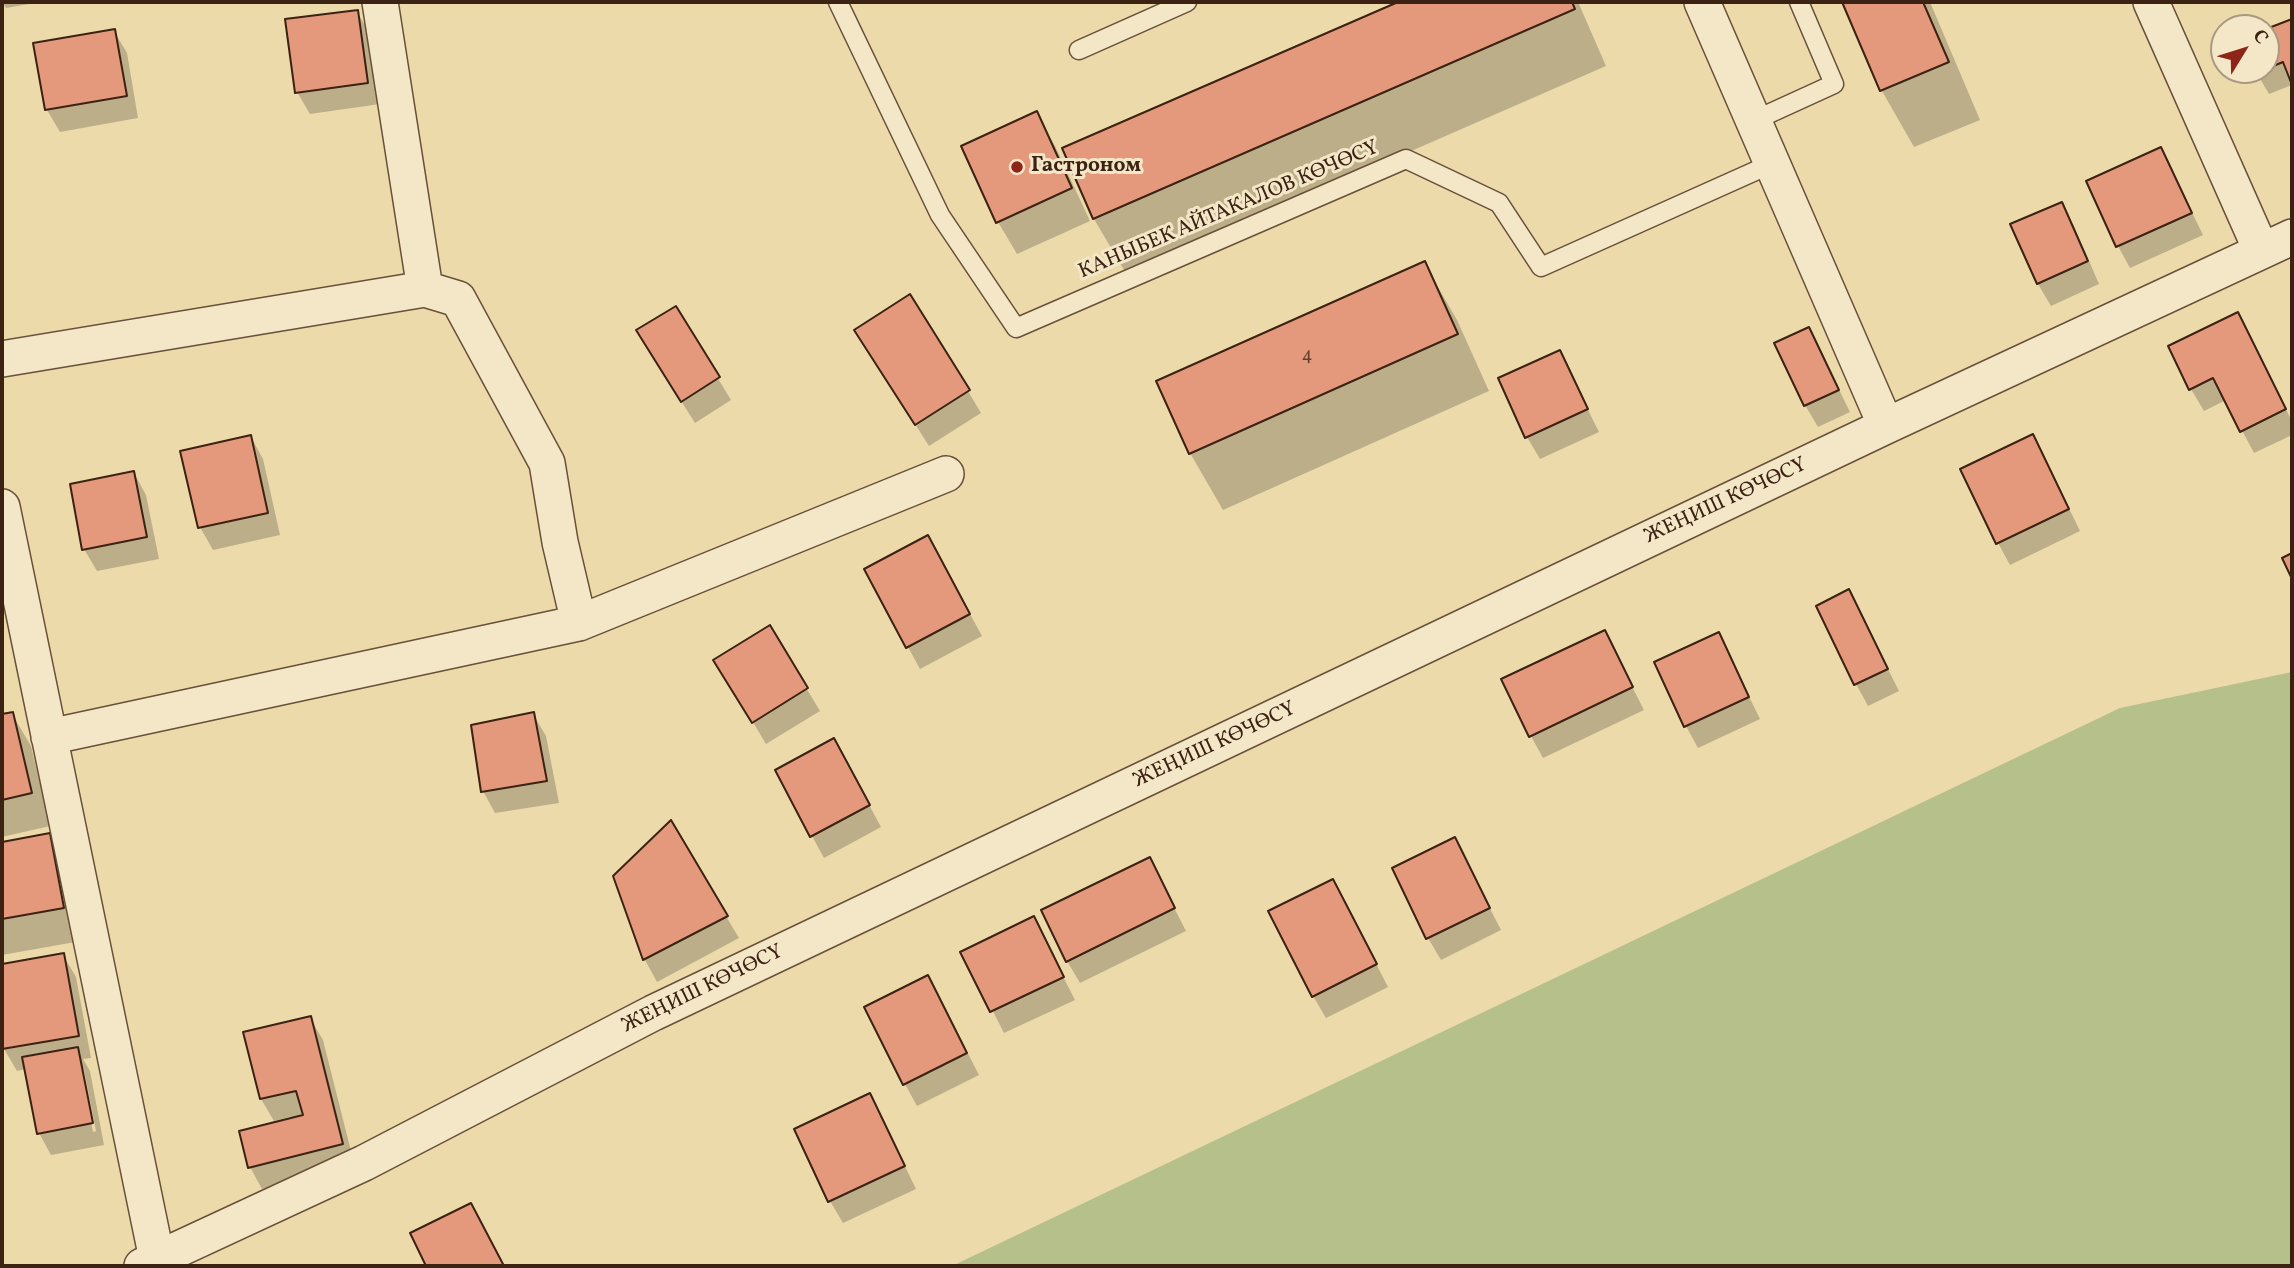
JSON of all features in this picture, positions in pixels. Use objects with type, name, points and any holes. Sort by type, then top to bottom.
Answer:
[{"type":"street","points":[[380,2],[425,289]]},
{"type":"street","points":[[1702,2],[1886,426]]},
{"type":"street","points":[[2151,2],[2277,243]]},
{"type":"street","name":"ЖЕҢИШ КӨЧӨСҮ","points":[[150,1263],[364,1163],[653,1013],[1886,426],[2277,243]]},
{"type":"street","points":[[2,359],[425,289],[458,299],[547,463],[560,542],[579,623]]},
{"type":"street","points":[[49,737],[579,623],[946,474]]},
{"type":"street","points":[[2,507],[150,1263]]},
{"type":"lane","name":"КАНЫБЕК АЙТАКАЛОВ КӨЧӨСҮ","points":[[838,2],[940,215],[1016,328],[1406,159],[1499,203],[1541,267],[1771,164]]},
{"type":"lane","points":[[1079,50],[1187,2]]},
{"type":"lane","points":[[1753,121],[1834,84],[1799,2]]},
{"type":"green space","points":[[2292,672],[2292,1266],[952,1266],[2120,708]]},
{"type":"building","points":[[1398,2],[1572,2],[1575,9],[1093,219],[1062,148]]},
{"type":"building","points":[[1842,2],[1923,2],[1949,62],[1880,91]]},
{"type":"building","points":[[358,10],[368,83],[295,93],[285,19]]},
{"type":"building","points":[[2292,19],[2292,85],[2283,62],[2280,63],[2280,24]]},
{"type":"building","points":[[115,29],[127,96],[45,110],[33,43]]},
{"type":"building","name":"Гастроном","points":[[1037,111],[1072,188],[996,223],[961,146]]},
{"type":"building","points":[[2161,147],[2192,213],[2116,247],[2086,181]]},
{"type":"building","points":[[2062,202],[2088,261],[2037,284],[2010,224]]},
{"type":"building","points":[[1425,261],[1458,334],[1189,454],[1156,381]]},
{"type":"building","points":[[910,294],[970,390],[915,425],[854,330]]},
{"type":"building","points":[[676,306],[720,377],[681,402],[636,330]]},
{"type":"building","points":[[2238,312],[2286,409],[2240,432],[2213,378],[2189,390],[2168,346]]},
{"type":"building","points":[[1809,327],[1839,390],[1804,406],[1774,343]]},
{"type":"building","points":[[1560,350],[1588,409],[1525,438],[1498,378]]},
{"type":"building","points":[[2033,434],[2069,509],[1996,544],[1960,469]]},
{"type":"building","points":[[251,435],[268,513],[198,528],[180,451]]},
{"type":"building","points":[[134,471],[147,537],[82,550],[70,484]]},
{"type":"building","points":[[928,535],[970,614],[906,648],[864,569]]},
{"type":"building","points":[[2292,553],[2292,579],[2282,558]]},
{"type":"building","points":[[1849,589],[1888,669],[1854,685],[1816,606]]},
{"type":"building","points":[[770,625],[808,688],[752,723],[713,660]]},
{"type":"building","points":[[1605,630],[1633,687],[1529,737],[1501,679]]},
{"type":"building","points":[[1719,632],[1749,697],[1684,727],[1654,662]]},
{"type":"building","points":[[13,712],[32,793],[2,800],[2,714]]},
{"type":"building","points":[[534,712],[547,781],[481,792],[471,725]]},
{"type":"building","points":[[834,738],[870,805],[810,837],[775,770]]},
{"type":"building","points":[[671,820],[728,916],[643,960],[613,876]]},
{"type":"building","points":[[50,833],[64,908],[2,919],[2,842]]},
{"type":"building","points":[[1455,837],[1490,908],[1426,939],[1392,868]]},
{"type":"building","points":[[1150,857],[1175,908],[1066,962],[1041,910]]},
{"type":"building","points":[[1333,879],[1377,964],[1312,997],[1268,911]]},
{"type":"building","points":[[1034,916],[1064,977],[990,1012],[960,952]]},
{"type":"building","points":[[64,953],[79,1036],[2,1049],[2,964]]},
{"type":"building","points":[[928,975],[967,1053],[903,1085],[864,1007]]},
{"type":"building","points":[[311,1016],[343,1144],[248,1168],[239,1131],[303,1115],[296,1091],[260,1099],[243,1032]]},
{"type":"building","points":[[78,1047],[93,1123],[37,1134],[22,1057]]},
{"type":"building","points":[[870,1093],[905,1166],[828,1202],[794,1129]]},
{"type":"building","points":[[471,1203],[504,1266],[426,1266],[410,1233]]},
{"type":"place","name":"Гастроном","points":[[1017,167]]}]
